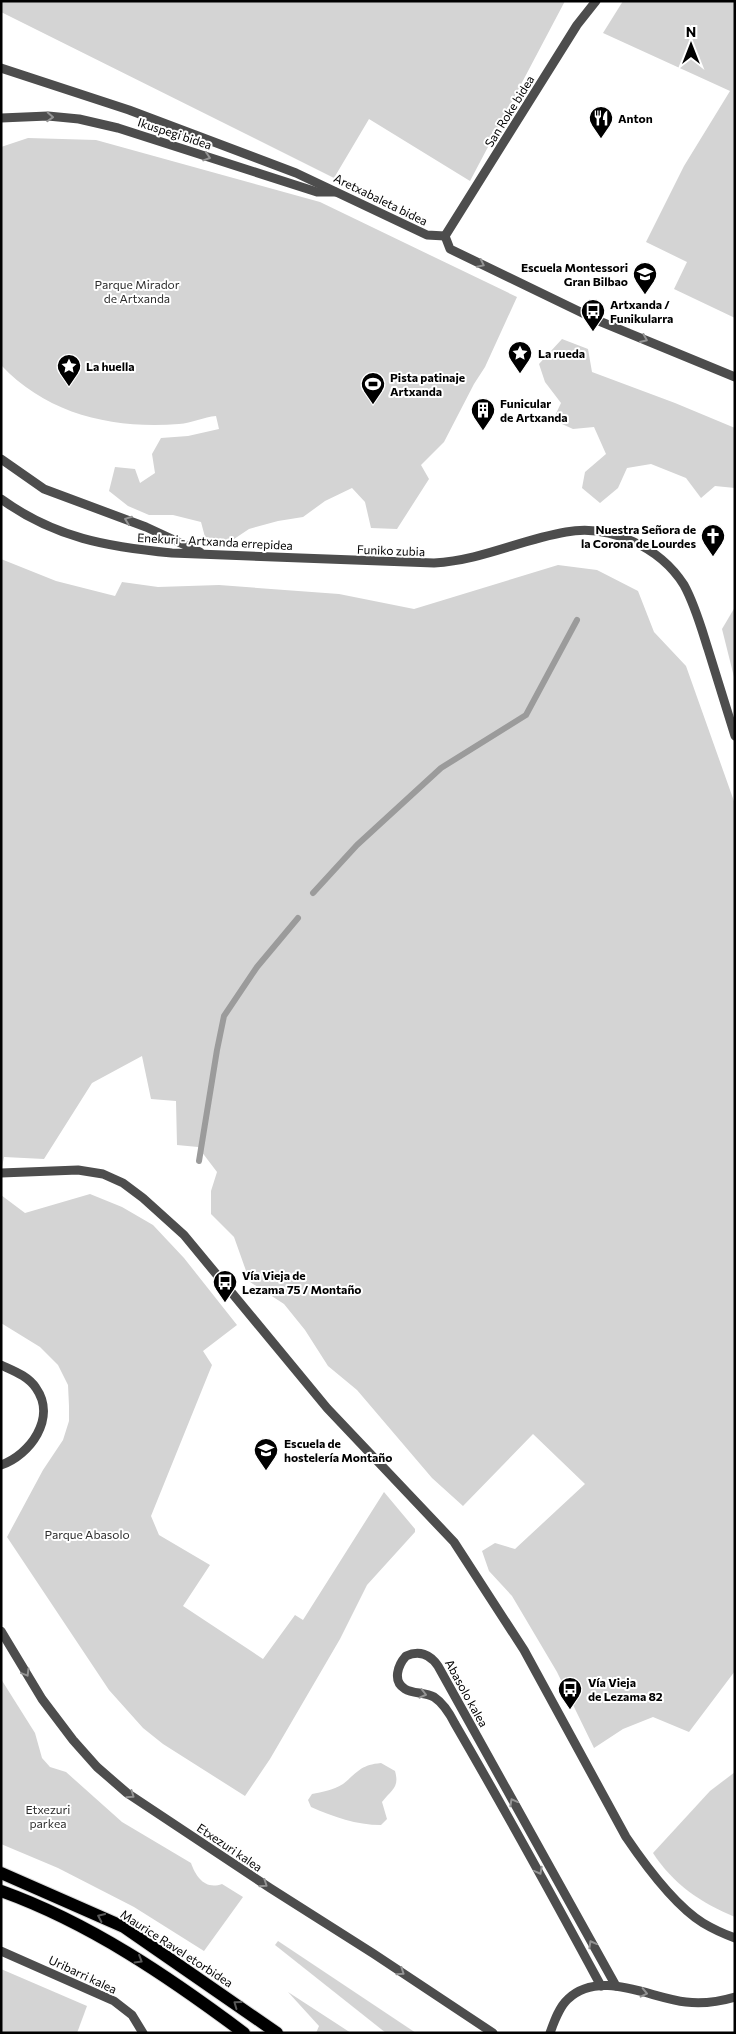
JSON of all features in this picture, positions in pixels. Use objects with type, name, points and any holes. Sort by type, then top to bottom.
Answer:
[{"type":"main road","name":"Maurice Ravel etorbidea","points":[[1,1873],[124,1928],[276,2033]]},
{"type":"main road","points":[[1,1891],[107,1941],[156,1971],[244,2033]]},
{"type":"street","name":"San Roke bidea","points":[[445,236],[577,25],[596,1]]},
{"type":"street","name":"Aretxabaleta bidea","points":[[1,68],[129,110],[296,173],[427,235],[445,236]]},
{"type":"street","name":"Ikuspegi bidea","points":[[1,118],[48,116],[79,119],[102,124],[317,192],[338,192]]},
{"type":"street","points":[[445,236],[450,249],[493,270],[599,321],[735,377]]},
{"type":"street","points":[[1,459],[44,489],[146,527],[204,555]]},
{"type":"street","name":"Enekuri - Artxanda errepidea","points":[[1,499],[16,510],[51,528],[88,541],[141,550],[204,555],[348,560]]},
{"type":"street","name":"Funiko zubia","points":[[348,560],[434,564],[471,559],[568,531],[594,531],[614,534],[629,539],[643,546],[671,569],[683,585],[695,609],[735,736]]},
{"type":"street","points":[[1,1173],[78,1170],[103,1174],[123,1183],[184,1235],[328,1408],[454,1542],[524,1650],[626,1837],[642,1860],[675,1898],[702,1923],[735,1938]]},
{"type":"street","points":[[1,1365],[24,1376],[37,1389],[43,1407],[42,1421],[37,1435],[28,1448],[14,1460],[1,1464]]},
{"type":"street","name":"Etxezuri kalea","points":[[1,1631],[42,1699],[68,1733],[97,1767],[127,1793],[493,2033]]},
{"type":"street","name":"Abasolo kalea","points":[[601,1986],[518,1833],[451,1716],[430,1695],[405,1689],[400,1684],[398,1669],[406,1656],[418,1652],[433,1658],[616,1986]]},
{"type":"street","name":"Uribarri kalea","points":[[1,1951],[114,2001],[132,2015],[143,2033]]},
{"type":"street","points":[[550,2033],[568,1998],[582,1990],[601,1986],[616,1986],[685,2002],[717,2002],[735,1997]]},
{"type":"green space","points":[[1,1],[565,1],[470,181],[369,119],[334,178],[1,12]]},
{"type":"green space","points":[[623,1],[735,1],[735,318],[674,289],[687,262],[646,242],[684,166],[730,91],[603,33]]},
{"type":"green space","name":"Parque Mirador de Artxanda","points":[[28,138],[96,140],[320,202],[517,297],[485,367],[444,442],[421,465],[429,479],[397,529],[371,528],[365,502],[352,488],[325,501],[303,517],[278,521],[249,529],[231,541],[205,537],[201,522],[173,515],[149,515],[128,506],[109,491],[115,467],[135,469],[140,483],[155,473],[152,454],[161,438],[188,436],[219,429],[216,416],[184,423],[154,425],[106,421],[83,415],[39,396],[19,382],[1,365],[1,147]]},
{"type":"green space","points":[[562,339],[588,349],[592,372],[735,428],[735,488],[715,486],[701,498],[686,478],[651,464],[627,468],[618,488],[600,503],[582,488],[585,472],[606,454],[594,427],[573,429],[553,420],[561,403],[545,382],[539,364]]},
{"type":"green space","points":[[1,559],[56,581],[115,596],[122,582],[158,587],[219,585],[339,594],[414,609],[558,565],[597,570],[638,591],[654,632],[686,666],[735,804],[735,1671],[689,1732],[653,1717],[623,1729],[594,1748],[557,1672],[512,1596],[489,1571],[482,1551],[495,1543],[515,1549],[585,1484],[533,1434],[463,1506],[432,1478],[357,1390],[328,1366],[305,1330],[284,1304],[250,1282],[234,1237],[211,1214],[211,1191],[217,1172],[198,1147],[177,1145],[176,1101],[151,1099],[142,1056],[92,1083],[44,1159],[4,1157],[1,1172]]},
{"type":"green space","points":[[735,607],[735,681],[722,629]]},
{"type":"green space","name":"Parque Abasolo","points":[[90,1194],[122,1207],[153,1225],[184,1258],[237,1325],[203,1351],[212,1365],[151,1516],[159,1535],[210,1565],[183,1606],[263,1659],[295,1615],[303,1620],[384,1492],[415,1529],[415,1532],[367,1585],[340,1639],[270,1759],[245,1796],[163,1744],[143,1728],[109,1690],[7,1537],[43,1470],[63,1440],[69,1421],[69,1406],[68,1385],[58,1365],[40,1347],[1,1323],[1,1195],[25,1213]]},
{"type":"green space","name":"Etxezuri parkea","points":[[1,1679],[35,1733],[42,1758],[50,1767],[66,1772],[122,1822],[191,1863],[196,1873],[206,1884],[222,1884],[243,1897],[204,1951],[134,1907],[58,1868],[1,1844]]},
{"type":"green space","points":[[381,1763],[395,1771],[396,1781],[394,1788],[382,1802],[387,1819],[381,1825],[345,1820],[311,1807],[308,1800],[312,1794],[336,1788],[364,1767]]},
{"type":"green space","points":[[735,1772],[735,1917],[699,1899],[669,1874],[653,1853],[710,1791]]},
{"type":"green space","points":[[278,1941],[416,2033],[386,2033],[275,1945]]},
{"type":"green space","points":[[1,1969],[87,2006],[77,2033],[1,2033]]},
{"type":"green space","points":[[288,1992],[351,2033],[316,2033],[319,2026]]},
{"type":"waterway","points":[[313,893],[357,845],[441,768],[526,715],[577,620]]},
{"type":"waterway","points":[[199,1161],[224,1016],[257,967],[298,918]]},
{"type":"place","name":"Anton","points":[[601,139]]},
{"type":"place","name":"Escuela Montessori Gran Bilbao","points":[[645,295]]},
{"type":"place","name":"Artxanda / Funikularra","points":[[593,332]]},
{"type":"place","name":"La rueda","points":[[520,374]]},
{"type":"place","name":"La huella","points":[[69,387]]},
{"type":"place","name":"Pista patinaje Artxanda","points":[[373,405]]},
{"type":"place","name":"Funicular de Artxanda","points":[[483,431]]},
{"type":"place","name":"Nuestra Señora de la Corona de Lourdes","points":[[713,557]]},
{"type":"place","name":"Vía Vieja de Lezama 75 / Montaño","points":[[225,1303]]},
{"type":"place","name":"Escuela de hostelería Montaño","points":[[266,1471]]},
{"type":"place","name":"Vía Vieja de Lezama 82","points":[[570,1710]]}]
